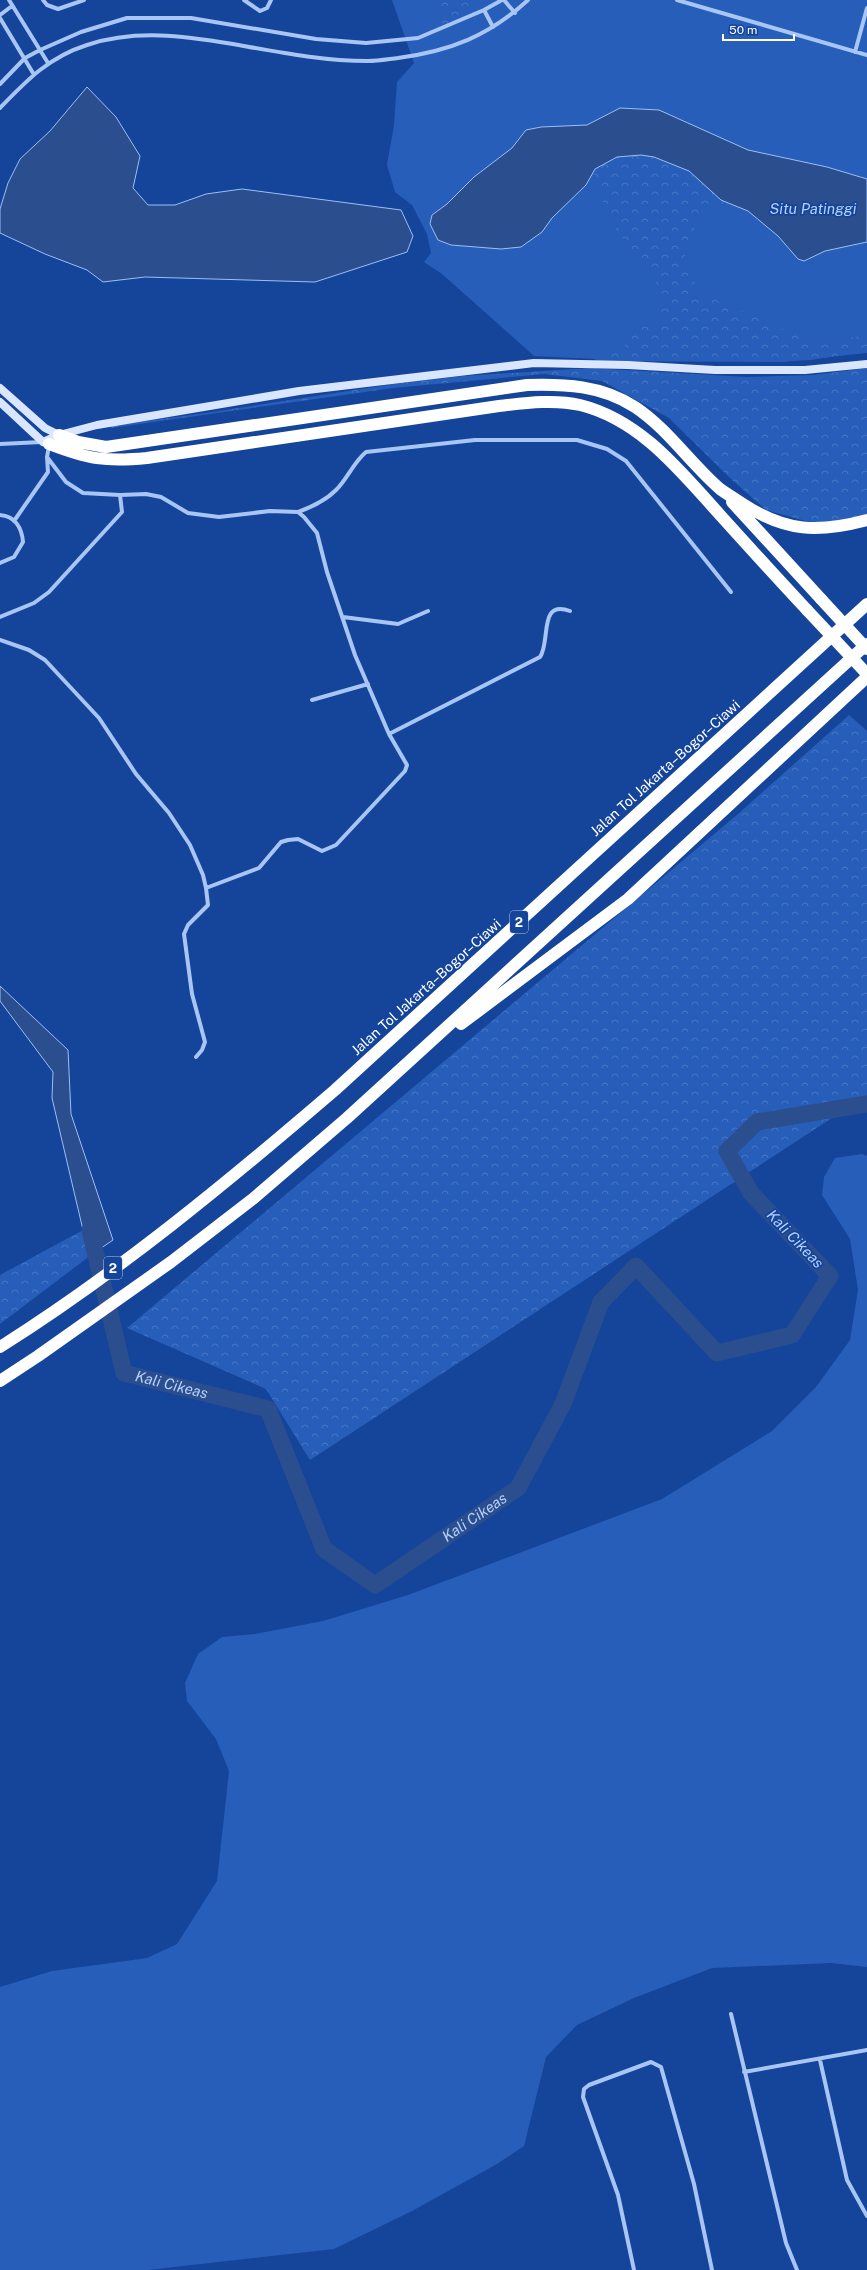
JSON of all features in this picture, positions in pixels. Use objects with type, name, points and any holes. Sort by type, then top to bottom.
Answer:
[{"type":"highway","points":[[59,435],[78,442],[106,447],[526,385],[559,384],[584,386],[610,394],[634,407],[660,426],[867,649]]},
{"type":"highway","points":[[46,443],[93,459],[119,461],[499,406],[557,402],[581,405],[614,418],[646,438],[683,475],[867,676],[628,899],[404,1066]]},
{"type":"highway","points":[[720,489],[757,512],[779,523],[808,529],[844,526],[867,520]]},
{"type":"highway","name":"Jalan Tol Jakarta–Bogor–Ciawi","points":[[0,1347],[63,1304],[163,1231],[253,1161],[335,1090],[867,604]]},
{"type":"highway","name":"2","points":[[0,1381],[171,1262],[254,1198],[348,1118],[867,644]]},
{"type":"main road","points":[[0,402],[46,443],[59,435],[97,425],[298,391],[534,363],[628,365],[715,370],[805,370],[867,364]]},
{"type":"main road","points":[[0,388],[45,428],[59,435]]},
{"type":"street","points":[[9,0],[48,63]]},
{"type":"street","points":[[43,0],[47,5],[58,9],[84,0]]},
{"type":"street","points":[[244,0],[260,11],[267,8],[271,0]]},
{"type":"street","points":[[0,84],[25,58],[40,50],[81,32],[128,18],[191,18],[316,39],[366,43],[418,38],[484,10],[503,0],[515,13]]},
{"type":"street","points":[[0,108],[33,73],[48,63],[86,45],[130,34],[184,36],[310,57],[369,62],[422,54],[458,45],[515,13],[528,0]]},
{"type":"street","points":[[677,0],[867,55]]},
{"type":"street","points":[[0,15],[12,6]]},
{"type":"street","points":[[855,52],[867,8]]},
{"type":"street","points":[[484,10],[493,26]]},
{"type":"street","points":[[0,18],[33,73]]},
{"type":"street","points":[[47,457],[66,482],[83,493],[120,495],[146,494],[161,497],[188,513],[219,517],[270,510],[298,512],[315,506],[337,489],[358,459],[366,452],[475,440],[576,440],[607,449],[626,460],[731,592]]},
{"type":"street","points":[[0,444],[46,443],[48,472],[14,520]]},
{"type":"street","points":[[0,617],[34,603],[49,592],[122,512],[120,495]]},
{"type":"street","points":[[206,888],[259,868],[282,842],[288,840],[298,839],[322,851],[336,845],[406,769],[406,761],[389,734],[368,684],[343,617],[317,533],[298,512]]},
{"type":"street","points":[[0,514],[14,520],[21,530],[21,548],[14,557],[0,563]]},
{"type":"street","points":[[389,734],[540,657],[545,650],[547,620],[550,615],[555,609],[560,607],[570,611]]},
{"type":"street","points":[[343,617],[398,624],[428,611]]},
{"type":"street","points":[[0,640],[29,650],[45,660],[99,718],[136,774],[169,813],[190,845],[203,874],[208,905],[188,925],[184,934],[192,994],[205,1042],[202,1050],[196,1057]]},
{"type":"street","points":[[312,700],[368,684]]},
{"type":"street","points":[[731,2014],[786,2243],[797,2270]]},
{"type":"street","points":[[744,2072],[820,2060],[867,2050]]},
{"type":"street","points":[[820,2060],[847,2180],[867,2216]]},
{"type":"street","points":[[634,2270],[618,2195],[583,2097],[584,2089],[589,2085],[651,2062],[660,2066],[694,2184],[712,2270]]},
{"type":"green space","points":[[392,0],[867,0],[867,353],[783,362],[596,361],[595,359],[534,356],[442,274],[424,262],[431,253],[427,234],[412,205],[395,192],[387,165],[394,125],[397,82],[414,63]]},
{"type":"green space","points":[[432,0],[478,0],[484,10],[444,27]]},
{"type":"green space","points":[[627,154],[654,157],[689,171],[721,200],[740,207],[705,208],[683,250],[698,292],[815,343],[867,335],[867,351],[811,360],[771,362],[691,359],[596,361],[625,349],[626,338],[631,324],[657,329],[663,297],[651,272],[618,232],[592,179],[595,169],[617,157]]},
{"type":"green space","points":[[590,368],[747,377],[814,375],[867,368],[867,514],[820,525],[766,510],[730,478],[669,418],[602,381],[544,374],[393,388],[111,428],[110,426],[394,384],[463,376]]},
{"type":"green space","points":[[849,715],[867,731],[867,1095],[310,1460],[266,1389],[127,1328],[738,814]]},
{"type":"green space","points":[[862,1154],[867,1156],[867,1967],[831,1963],[712,1968],[634,1998],[577,2025],[546,2057],[524,2146],[497,2164],[412,2211],[334,2249],[148,2270],[0,2270],[0,1987],[52,1971],[147,1958],[177,1944],[217,1881],[229,1771],[216,1739],[187,1701],[185,1683],[198,1654],[222,1637],[255,1634],[323,1621],[408,1595],[662,1499],[772,1431],[816,1387],[850,1340],[858,1290],[850,1239],[822,1195],[824,1177],[835,1158]]},
{"type":"green space","points":[[83,1230],[91,1255],[0,1324],[0,1275]]},
{"type":"water","points":[[87,87],[116,117],[140,156],[133,188],[148,205],[175,205],[206,194],[242,189],[401,210],[413,236],[407,252],[315,282],[145,277],[103,282],[87,270],[45,254],[0,233],[0,209],[8,183],[20,159],[50,131]]},
{"type":"water","name":"Situ Patinggi","points":[[620,108],[659,110],[748,150],[827,167],[867,179],[867,242],[825,251],[804,261],[798,259],[778,236],[748,211],[721,200],[689,171],[654,157],[641,155],[617,157],[595,169],[586,185],[552,218],[542,232],[521,247],[501,249],[451,245],[438,240],[430,224],[432,215],[447,204],[474,177],[512,148],[526,130],[541,127],[587,125]]},
{"type":"water","points":[[0,986],[68,1050],[71,1114],[113,1240],[91,1255],[83,1230],[52,1098],[53,1072],[0,1001]]},
{"type":"waterway","name":"Kali Cikeas","points":[[90,1230],[124,1373],[268,1409],[324,1549],[375,1585],[518,1488],[563,1404],[601,1302],[636,1266],[717,1353],[792,1335],[830,1276],[751,1193],[727,1151],[757,1122],[867,1104]]}]
